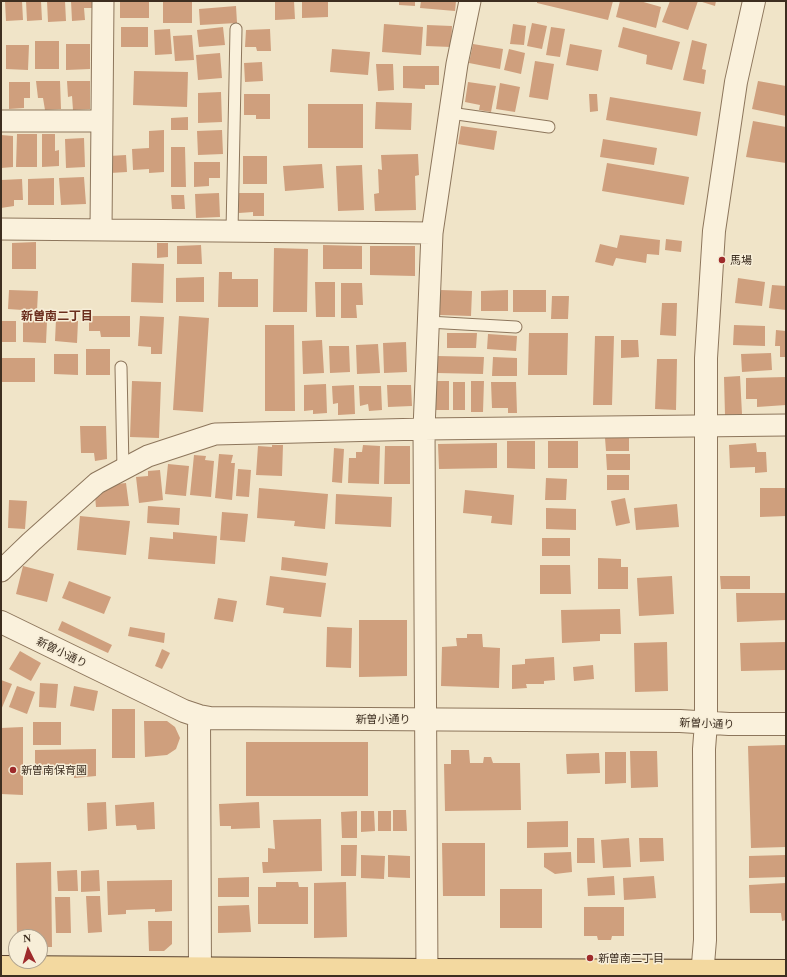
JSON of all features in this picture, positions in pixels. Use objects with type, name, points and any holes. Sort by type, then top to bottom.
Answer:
[{"type":"main road","points":[[1,966],[200,972],[702,973],[786,971]]},
{"type":"street","points":[[101,230],[103,1]]},
{"type":"street","points":[[427,973],[424,429],[428,322],[432,233],[457,64],[470,1]]},
{"type":"street","points":[[702,973],[705,940],[704,749],[706,723],[706,358],[714,231],[736,82],[754,1]]},
{"type":"street","points":[[1,121],[102,121]]},
{"type":"street","points":[[1,229],[432,233]]},
{"type":"street","points":[[1,571],[97,483],[148,456],[215,434],[424,429],[786,425]]},
{"type":"street","name":"新曽小通り","points":[[1,622],[184,711],[210,718],[680,721],[729,724],[786,724]]},
{"type":"street","points":[[199,716],[200,972]]},
{"type":"lane","points":[[232,231],[236,29]]},
{"type":"lane","points":[[450,113],[549,127]]},
{"type":"lane","points":[[428,322],[516,327]]},
{"type":"lane","points":[[121,367],[123,469]]},
{"type":"building","points":[[5,1],[22,1],[23,20],[6,21]]},
{"type":"building","points":[[26,1],[41,1],[42,20],[27,21]]},
{"type":"building","points":[[47,1],[65,1],[66,21],[48,22]]},
{"type":"building","points":[[71,1],[92,1],[93,8],[84,8],[85,20],[72,21]]},
{"type":"building","points":[[120,1],[149,1],[149,18],[120,18]]},
{"type":"building","points":[[163,1],[192,1],[192,23],[163,23]]},
{"type":"building","points":[[275,1],[294,1],[295,19],[275,20]]},
{"type":"building","points":[[302,1],[328,1],[328,17],[302,18]]},
{"type":"building","points":[[399,1],[415,1],[415,6],[399,5]]},
{"type":"building","points":[[421,1],[456,1],[455,11],[420,8]]},
{"type":"building","points":[[537,1],[613,1],[608,20],[537,3]]},
{"type":"building","points":[[620,1],[640,1],[661,7],[656,28],[616,17]]},
{"type":"building","points":[[670,1],[698,1],[688,30],[662,22]]},
{"type":"building","points":[[699,1],[716,1],[715,6]]},
{"type":"building","points":[[236,6],[237,23],[200,25],[199,9]]},
{"type":"building","points":[[532,23],[547,26],[542,49],[527,46]]},
{"type":"building","points":[[384,24],[423,27],[421,55],[382,52]]},
{"type":"building","points":[[513,24],[526,26],[524,45],[510,44]]},
{"type":"building","points":[[427,25],[452,26],[451,47],[426,46]]},
{"type":"building","points":[[121,27],[148,27],[148,47],[121,47]]},
{"type":"building","points":[[223,27],[225,45],[199,47],[197,30]]},
{"type":"building","points":[[551,27],[565,29],[560,57],[546,55]]},
{"type":"building","points":[[623,27],[680,42],[672,70],[646,64],[647,55],[618,47]]},
{"type":"building","points":[[170,29],[172,54],[155,55],[154,30]]},
{"type":"building","points":[[270,29],[271,51],[257,51],[256,47],[245,47],[246,30]]},
{"type":"building","points":[[192,35],[194,60],[175,61],[173,36]]},
{"type":"building","points":[[692,40],[707,44],[702,69],[706,70],[704,84],[683,80]]},
{"type":"building","points":[[35,41],[59,41],[59,69],[35,69]]},
{"type":"building","points":[[66,44],[90,44],[90,69],[66,70]]},
{"type":"building","points":[[473,44],[503,49],[500,69],[469,63]]},
{"type":"building","points":[[570,44],[602,50],[598,71],[566,65]]},
{"type":"building","points":[[6,45],[29,45],[28,70],[6,69]]},
{"type":"building","points":[[332,49],[370,52],[368,75],[330,72]]},
{"type":"building","points":[[509,49],[525,53],[521,74],[504,70]]},
{"type":"building","points":[[220,53],[222,78],[198,80],[196,55]]},
{"type":"building","points":[[535,61],[554,64],[548,100],[529,97]]},
{"type":"building","points":[[262,62],[263,81],[245,82],[244,63]]},
{"type":"building","points":[[376,64],[393,64],[394,90],[378,91]]},
{"type":"building","points":[[403,66],[439,66],[439,85],[425,85],[425,89],[403,88]]},
{"type":"building","points":[[134,71],[188,72],[187,107],[133,105]]},
{"type":"building","points":[[36,81],[60,81],[61,109],[45,110],[43,98],[38,98]]},
{"type":"building","points":[[67,81],[90,81],[90,109],[73,110],[72,96],[68,97]]},
{"type":"building","points":[[758,81],[786,86],[786,116],[752,109]]},
{"type":"building","points":[[9,82],[30,82],[30,98],[24,98],[24,108],[9,109]]},
{"type":"building","points":[[468,82],[496,86],[491,112],[479,110],[480,105],[465,102]]},
{"type":"building","points":[[500,83],[520,87],[515,112],[496,109]]},
{"type":"building","points":[[221,92],[222,122],[198,123],[198,93]]},
{"type":"building","points":[[244,94],[270,94],[270,119],[256,119],[256,115],[244,115]]},
{"type":"building","points":[[589,94],[597,94],[598,111],[590,112]]},
{"type":"building","points":[[610,97],[701,112],[697,136],[606,120]]},
{"type":"building","points":[[376,102],[412,103],[411,130],[375,129]]},
{"type":"building","points":[[308,104],[363,104],[363,148],[308,148]]},
{"type":"building","points":[[188,117],[188,130],[171,130],[171,118]]},
{"type":"building","points":[[753,121],[786,127],[786,163],[746,157]]},
{"type":"building","points":[[461,126],[497,131],[494,150],[458,144]]},
{"type":"building","points":[[164,130],[164,172],[149,173],[149,169],[133,170],[132,149],[149,148],[149,131]]},
{"type":"building","points":[[222,130],[223,154],[198,155],[197,131]]},
{"type":"building","points":[[17,134],[37,134],[37,167],[16,167]]},
{"type":"building","points":[[42,134],[55,134],[55,151],[59,150],[59,166],[42,167]]},
{"type":"building","points":[[1,135],[13,136],[13,167],[1,168]]},
{"type":"building","points":[[84,138],[85,167],[66,168],[65,139]]},
{"type":"building","points":[[603,139],[657,148],[654,165],[600,157]]},
{"type":"building","points":[[171,147],[185,147],[186,187],[171,187]]},
{"type":"building","points":[[418,154],[419,175],[415,176],[416,210],[375,211],[374,194],[379,193],[378,169],[382,170],[381,155]]},
{"type":"building","points":[[126,155],[127,172],[110,173],[109,156]]},
{"type":"building","points":[[243,156],[267,156],[267,184],[243,184]]},
{"type":"building","points":[[194,162],[220,162],[220,178],[209,178],[209,186],[194,187]]},
{"type":"building","points":[[607,163],[689,177],[684,205],[602,191]]},
{"type":"building","points":[[322,164],[324,188],[285,191],[283,166]]},
{"type":"building","points":[[362,165],[364,210],[338,211],[336,166]]},
{"type":"building","points":[[84,177],[86,204],[61,205],[59,178]]},
{"type":"building","points":[[54,178],[54,205],[28,205],[28,179]]},
{"type":"building","points":[[22,179],[23,200],[14,200],[14,206],[1,208],[1,180]]},
{"type":"building","points":[[219,193],[220,217],[196,218],[195,194]]},
{"type":"building","points":[[239,193],[264,193],[264,216],[253,216],[253,212],[239,213]]},
{"type":"building","points":[[171,195],[184,195],[185,209],[172,209]]},
{"type":"building","points":[[620,235],[660,240],[659,255],[647,254],[646,263],[616,258],[613,266],[595,262],[600,244],[617,248]]},
{"type":"building","points":[[666,239],[682,241],[681,252],[665,250]]},
{"type":"building","points":[[36,242],[36,269],[12,269],[12,243]]},
{"type":"building","points":[[157,243],[168,243],[168,257],[157,258]]},
{"type":"building","points":[[201,245],[202,264],[177,264],[177,246]]},
{"type":"building","points":[[323,245],[362,246],[362,269],[323,269]]},
{"type":"building","points":[[370,246],[415,246],[415,276],[370,275]]},
{"type":"building","points":[[274,248],[308,249],[307,312],[273,312]]},
{"type":"building","points":[[132,263],[164,264],[163,303],[131,302]]},
{"type":"building","points":[[219,272],[232,272],[232,279],[258,279],[258,307],[218,307]]},
{"type":"building","points":[[204,277],[204,302],[176,302],[176,278]]},
{"type":"building","points":[[738,278],[765,282],[762,306],[735,303]]},
{"type":"building","points":[[315,282],[335,282],[335,317],[316,317]]},
{"type":"building","points":[[341,283],[362,283],[363,305],[356,305],[357,318],[341,318]]},
{"type":"building","points":[[772,285],[786,286],[786,310],[769,308]]},
{"type":"building","points":[[9,290],[38,291],[37,311],[8,309]]},
{"type":"building","points":[[440,290],[472,291],[471,316],[439,315]]},
{"type":"building","points":[[508,290],[508,311],[481,311],[481,291]]},
{"type":"building","points":[[513,290],[546,290],[546,312],[513,312]]},
{"type":"building","points":[[552,296],[569,296],[568,319],[551,319]]},
{"type":"building","points":[[662,303],[677,303],[676,336],[660,335]]},
{"type":"building","points":[[89,316],[130,316],[130,337],[101,337],[100,331],[89,331]]},
{"type":"building","points":[[140,316],[164,317],[162,354],[151,354],[151,347],[138,346]]},
{"type":"building","points":[[179,316],[209,318],[203,412],[173,410]]},
{"type":"building","points":[[56,319],[78,321],[77,343],[55,341]]},
{"type":"building","points":[[23,320],[47,321],[46,343],[23,342]]},
{"type":"building","points":[[1,321],[16,321],[16,342],[1,342]]},
{"type":"building","points":[[265,325],[294,325],[295,411],[265,411]]},
{"type":"building","points":[[734,325],[765,326],[765,346],[733,345]]},
{"type":"building","points":[[776,330],[786,331],[786,357],[780,357],[780,346],[775,346]]},
{"type":"building","points":[[447,333],[477,333],[476,348],[447,348]]},
{"type":"building","points":[[529,333],[568,333],[567,375],[528,375]]},
{"type":"building","points":[[488,334],[517,336],[516,351],[487,349]]},
{"type":"building","points":[[595,336],[614,336],[612,405],[593,405]]},
{"type":"building","points":[[322,340],[324,373],[303,374],[302,341]]},
{"type":"building","points":[[621,340],[638,340],[639,357],[621,358]]},
{"type":"building","points":[[406,342],[407,372],[384,373],[383,343]]},
{"type":"building","points":[[378,344],[380,373],[357,374],[356,345]]},
{"type":"building","points":[[329,346],[349,346],[350,372],[330,373]]},
{"type":"building","points":[[86,349],[110,349],[110,375],[86,375]]},
{"type":"building","points":[[771,353],[772,370],[742,372],[741,354]]},
{"type":"building","points":[[54,354],[78,354],[78,375],[54,374]]},
{"type":"building","points":[[437,356],[484,357],[483,374],[437,373]]},
{"type":"building","points":[[493,357],[517,358],[517,376],[492,376]]},
{"type":"building","points":[[1,358],[35,358],[35,382],[1,382]]},
{"type":"building","points":[[657,359],[677,359],[676,410],[655,409]]},
{"type":"building","points":[[740,376],[742,414],[725,415],[724,377]]},
{"type":"building","points":[[786,377],[786,405],[757,407],[757,399],[746,399],[746,378]]},
{"type":"building","points":[[132,381],[161,382],[159,438],[130,437]]},
{"type":"building","points":[[436,381],[449,381],[449,410],[436,410]]},
{"type":"building","points":[[471,381],[484,381],[483,412],[471,412]]},
{"type":"building","points":[[453,382],[465,382],[465,410],[453,410]]},
{"type":"building","points":[[491,382],[516,382],[517,413],[508,413],[508,408],[492,408]]},
{"type":"building","points":[[326,384],[327,413],[313,414],[313,410],[304,411],[304,385]]},
{"type":"building","points":[[354,385],[355,414],[338,415],[338,403],[333,404],[332,386]]},
{"type":"building","points":[[387,385],[411,385],[412,406],[388,407]]},
{"type":"building","points":[[359,386],[381,386],[382,410],[369,411],[368,404],[360,406]]},
{"type":"building","points":[[80,426],[106,426],[107,459],[95,461],[94,453],[81,453]]},
{"type":"building","points":[[629,437],[629,451],[606,451],[605,438]]},
{"type":"building","points":[[507,441],[535,441],[535,469],[507,468]]},
{"type":"building","points":[[548,441],[578,441],[578,468],[548,468]]},
{"type":"building","points":[[497,443],[497,468],[439,469],[438,444]]},
{"type":"building","points":[[756,443],[757,452],[766,452],[767,472],[755,473],[755,467],[730,468],[729,445]]},
{"type":"building","points":[[272,445],[283,445],[282,476],[256,475],[258,446],[272,447]]},
{"type":"building","points":[[363,445],[380,446],[379,484],[348,483],[349,458],[356,458],[356,452],[362,452]]},
{"type":"building","points":[[385,446],[410,446],[410,484],[384,484]]},
{"type":"building","points":[[334,448],[344,449],[342,483],[332,482]]},
{"type":"building","points":[[219,454],[233,455],[231,463],[235,463],[232,500],[215,498]]},
{"type":"building","points":[[606,454],[630,454],[630,470],[607,470]]},
{"type":"building","points":[[194,455],[206,456],[205,460],[214,461],[211,497],[190,495]]},
{"type":"building","points":[[168,464],[189,466],[186,496],[165,494]]},
{"type":"building","points":[[238,469],[251,470],[249,497],[236,496]]},
{"type":"building","points":[[160,470],[163,500],[139,503],[136,477],[148,476],[148,471]]},
{"type":"building","points":[[607,475],[629,475],[629,490],[607,490]]},
{"type":"building","points":[[546,478],[567,479],[566,500],[545,500]]},
{"type":"building","points":[[126,483],[129,506],[96,507],[95,496],[101,495],[101,491],[107,490],[107,485]]},
{"type":"building","points":[[259,488],[328,494],[325,529],[294,526],[295,521],[257,518]]},
{"type":"building","points":[[760,488],[786,488],[786,516],[760,517]]},
{"type":"building","points":[[465,490],[514,495],[512,525],[491,523],[492,516],[463,513]]},
{"type":"building","points":[[336,494],[392,497],[391,527],[335,524]]},
{"type":"building","points":[[625,498],[630,523],[616,526],[611,501]]},
{"type":"building","points":[[9,500],[27,501],[25,529],[8,528]]},
{"type":"building","points":[[677,504],[679,527],[636,530],[634,508]]},
{"type":"building","points":[[148,506],[180,508],[179,525],[147,523]]},
{"type":"building","points":[[546,508],[576,509],[576,530],[546,529]]},
{"type":"building","points":[[222,512],[248,514],[245,542],[220,540]]},
{"type":"building","points":[[80,516],[130,521],[126,555],[77,550]]},
{"type":"building","points":[[173,532],[217,536],[215,564],[148,559],[150,537],[173,539]]},
{"type":"building","points":[[542,538],[570,538],[570,556],[542,556]]},
{"type":"building","points":[[282,557],[328,563],[326,576],[281,570]]},
{"type":"building","points":[[598,558],[621,559],[621,567],[628,567],[628,589],[598,589]]},
{"type":"building","points":[[540,565],[570,565],[571,594],[540,594]]},
{"type":"building","points":[[23,566],[54,574],[47,602],[16,594]]},
{"type":"building","points":[[270,576],[326,583],[321,617],[283,613],[284,608],[266,605]]},
{"type":"building","points":[[672,576],[674,614],[639,616],[637,578]]},
{"type":"building","points":[[720,576],[750,576],[750,589],[721,589]]},
{"type":"building","points":[[69,581],[111,597],[104,614],[62,598]]},
{"type":"building","points":[[736,593],[786,593],[786,620],[737,622]]},
{"type":"building","points":[[218,598],[237,601],[233,622],[214,619]]},
{"type":"building","points":[[620,609],[621,634],[600,634],[600,641],[562,643],[561,610]]},
{"type":"building","points":[[359,620],[407,620],[407,676],[359,677]]},
{"type":"building","points":[[62,621],[112,645],[108,653],[58,630]]},
{"type":"building","points":[[130,627],[165,633],[164,643],[128,636]]},
{"type":"building","points":[[327,627],[352,628],[351,668],[326,667]]},
{"type":"building","points":[[467,634],[482,634],[483,647],[500,648],[499,688],[441,686],[442,647],[457,646],[456,638],[467,638]]},
{"type":"building","points":[[667,642],[668,691],[635,692],[634,643]]},
{"type":"building","points":[[786,642],[786,670],[741,671],[740,643]]},
{"type":"building","points":[[162,649],[170,653],[162,669],[155,666]]},
{"type":"building","points":[[20,651],[41,663],[31,681],[9,669]]},
{"type":"building","points":[[554,657],[555,680],[544,681],[544,684],[526,684],[527,688],[512,689],[512,665],[525,664],[525,659]]},
{"type":"building","points":[[593,665],[594,679],[574,681],[573,667]]},
{"type":"building","points":[[1,680],[12,684],[1,710]]},
{"type":"building","points":[[40,683],[58,684],[56,708],[39,707]]},
{"type":"building","points":[[17,686],[35,692],[27,714],[9,707]]},
{"type":"building","points":[[74,686],[98,691],[94,711],[70,706]]},
{"type":"building","points":[[112,709],[135,709],[135,758],[112,758]]},
{"type":"building","points":[[144,721],[167,721],[175,727],[180,738],[176,749],[167,755],[145,757]]},
{"type":"building","points":[[33,722],[61,722],[61,745],[33,745]]},
{"type":"building","points":[[23,727],[23,795],[1,794],[1,728]]},
{"type":"building","points":[[246,742],[368,742],[368,796],[246,796]]},
{"type":"building","points":[[786,745],[786,847],[751,848],[748,746]]},
{"type":"building","points":[[96,749],[96,776],[74,778],[74,773],[35,774],[35,750]]},
{"type":"building","points":[[451,750],[469,750],[470,763],[483,763],[484,757],[491,757],[493,763],[520,763],[521,810],[445,811],[444,764],[451,764]]},
{"type":"building","points":[[630,751],[657,751],[658,787],[631,788]]},
{"type":"building","points":[[605,752],[626,752],[626,783],[605,784]]},
{"type":"building","points":[[599,753],[600,773],[567,774],[566,754]]},
{"type":"building","points":[[106,802],[107,829],[88,831],[87,803]]},
{"type":"building","points":[[154,802],[155,829],[137,830],[136,825],[116,826],[115,805]]},
{"type":"building","points":[[259,802],[260,828],[231,829],[231,826],[220,826],[219,804]]},
{"type":"building","points":[[393,810],[406,810],[407,831],[393,831]]},
{"type":"building","points":[[357,811],[357,838],[342,838],[341,812]]},
{"type":"building","points":[[361,811],[374,811],[375,831],[361,832]]},
{"type":"building","points":[[378,811],[391,811],[391,831],[378,831]]},
{"type":"building","points":[[321,819],[322,871],[263,873],[262,862],[268,862],[268,848],[275,849],[273,820]]},
{"type":"building","points":[[568,821],[568,847],[527,848],[527,822]]},
{"type":"building","points":[[577,838],[594,838],[595,863],[577,863]]},
{"type":"building","points":[[629,838],[631,867],[603,868],[601,840]]},
{"type":"building","points":[[639,838],[663,838],[664,861],[640,862]]},
{"type":"building","points":[[442,843],[485,843],[485,896],[443,896]]},
{"type":"building","points":[[341,845],[357,845],[356,876],[341,876]]},
{"type":"building","points":[[571,852],[572,872],[555,874],[544,867],[544,853]]},
{"type":"building","points":[[361,855],[385,856],[384,879],[361,878]]},
{"type":"building","points":[[388,855],[410,856],[410,878],[388,877]]},
{"type":"building","points":[[786,855],[786,877],[749,878],[749,856]]},
{"type":"building","points":[[51,862],[52,947],[48,947],[48,929],[17,929],[16,863]]},
{"type":"building","points":[[77,870],[78,891],[58,891],[57,871]]},
{"type":"building","points":[[99,870],[100,891],[81,892],[81,871]]},
{"type":"building","points":[[614,876],[615,895],[588,896],[587,878]]},
{"type":"building","points":[[654,876],[656,898],[624,900],[623,878]]},
{"type":"building","points":[[249,877],[249,897],[218,897],[218,878]]},
{"type":"building","points":[[172,880],[172,911],[155,912],[155,909],[126,910],[126,914],[108,915],[107,881]]},
{"type":"building","points":[[276,882],[298,882],[299,887],[308,887],[308,924],[258,924],[258,887],[276,887]]},
{"type":"building","points":[[346,882],[347,937],[314,938],[314,883]]},
{"type":"building","points":[[786,883],[786,920],[782,921],[781,913],[750,913],[749,885]]},
{"type":"building","points":[[500,889],[542,889],[542,928],[500,928]]},
{"type":"building","points":[[86,896],[100,896],[102,932],[88,933]]},
{"type":"building","points":[[55,897],[70,897],[71,933],[56,933]]},
{"type":"building","points":[[249,905],[251,932],[218,933],[218,906]]},
{"type":"building","points":[[584,907],[624,907],[624,936],[612,936],[611,940],[598,940],[597,936],[584,936]]},
{"type":"building","points":[[148,921],[172,921],[172,944],[164,951],[149,951]]},
{"type":"place","name":"馬場","points":[[722,260]]},
{"type":"place","name":"新曽南保育園","points":[[13,770]]},
{"type":"place","name":"新曽南二丁目","points":[[590,958]]},
{"type":"district","name":"新曽南二丁目","points":[[57,315]]}]
